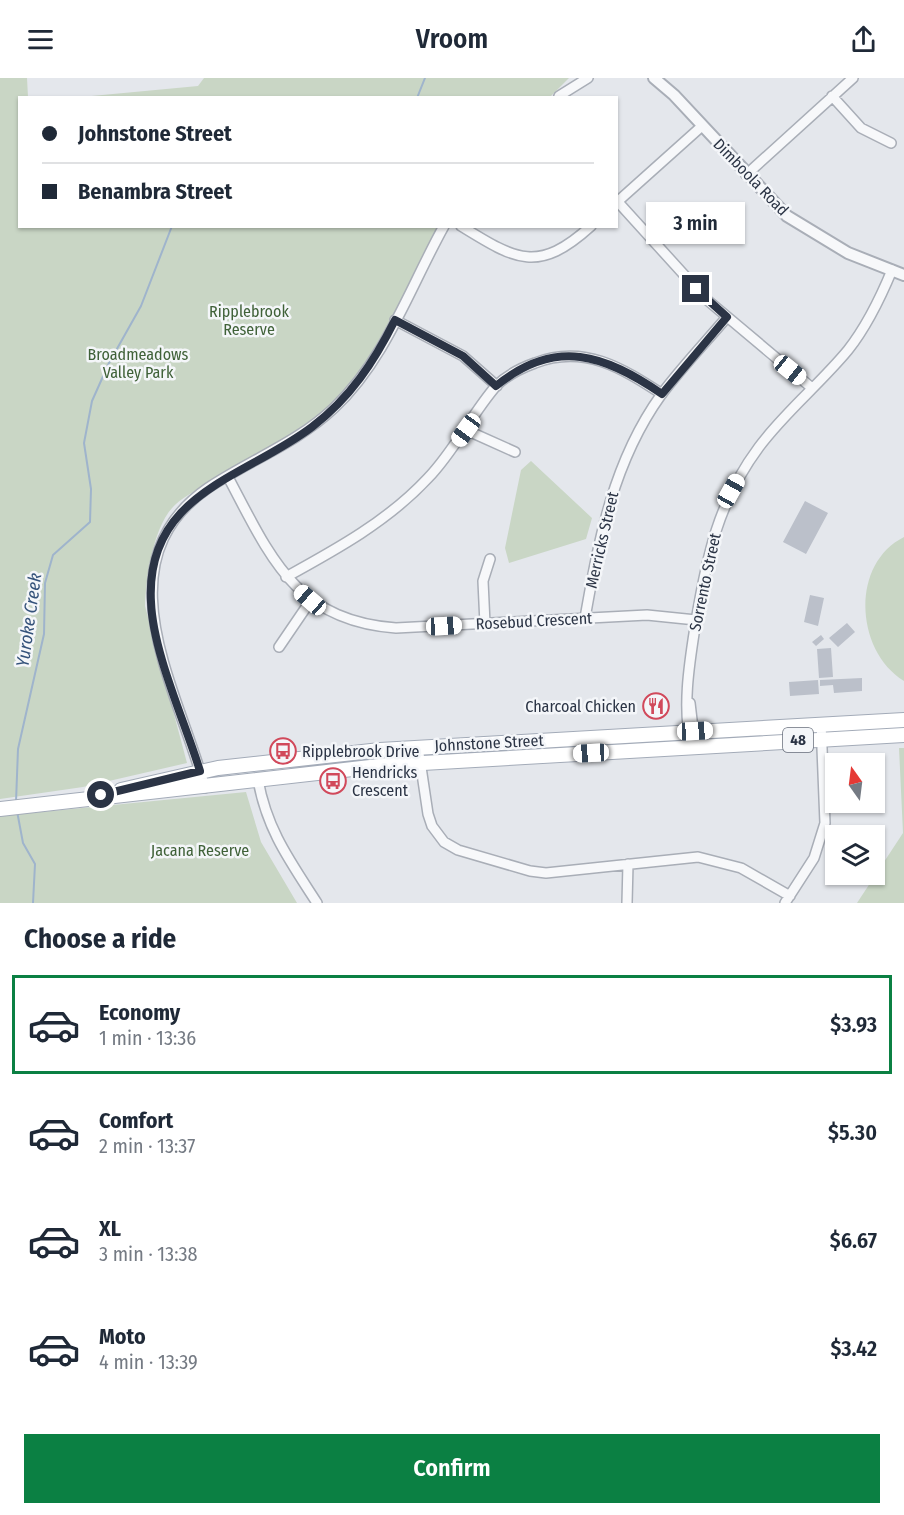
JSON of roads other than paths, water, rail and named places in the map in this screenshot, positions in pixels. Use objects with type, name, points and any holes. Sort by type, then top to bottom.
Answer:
[{"type":"main road","name":"Johnstone Street","points":[[78,801],[200,771],[418,747],[904,720]]},
{"type":"main road","name":"Johnstone Street","points":[[1,809],[420,763],[904,735]]},
{"type":"street","points":[[560,96],[576,78]]},
{"type":"street","points":[[561,96],[588,78]]},
{"type":"street","name":"Dimboola Road","points":[[654,78],[674,94],[770,201],[807,230],[848,253],[904,275]]},
{"type":"street","name":"Dimboola Road","points":[[665,78],[674,94]]},
{"type":"street","points":[[746,175],[853,78]]},
{"type":"street","points":[[832,96],[861,128],[891,143]]},
{"type":"street","points":[[618,201],[702,126]]},
{"type":"street","points":[[618,203],[696,289],[812,388]]},
{"type":"street","points":[[205,788],[156,635],[151,585],[162,542],[179,515],[198,495],[294,440],[334,409],[367,371],[443,228]]},
{"type":"street","points":[[464,228],[501,251],[535,258],[562,250],[589,228]]},
{"type":"street","name":"Sorrento Street","points":[[692,747],[689,661],[709,549],[731,491],[759,447],[858,336],[882,295],[892,270]]},
{"type":"street","name":"Merricks Street","points":[[585,618],[599,538],[608,504],[638,432],[662,394],[727,317]]},
{"type":"street","points":[[395,320],[463,356],[496,386]]},
{"type":"street","points":[[286,577],[364,532],[389,514],[429,477],[466,430],[496,386],[525,366],[559,356],[603,360],[619,367],[662,394]]},
{"type":"street","points":[[466,430],[515,452]]},
{"type":"street","name":"Rosebud Crescent","points":[[228,477],[286,577],[310,600],[329,611],[373,626],[415,627],[647,615],[696,620]]},
{"type":"street","points":[[485,624],[483,581],[490,559]]},
{"type":"street","points":[[279,647],[310,600]]},
{"type":"street","points":[[418,747],[432,826],[444,842],[458,850],[530,871],[546,873],[683,857],[713,859],[741,868],[788,899],[814,858],[825,823],[821,723]]},
{"type":"street","points":[[258,780],[265,813],[273,832],[317,903]]},
{"type":"street","points":[[627,903],[628,864]]},
{"type":"waterway","name":"Yuroke Creek","points":[[418,96],[425,78]]},
{"type":"waterway","name":"Yuroke Creek","points":[[16,802],[18,749],[44,634],[45,583],[53,555],[90,522],[91,489],[84,443],[92,401],[109,363],[141,306],[171,228]]},
{"type":"waterway","name":"Yuroke Creek","points":[[17,811],[23,843],[35,864],[33,903]]},
{"type":"place","name":"Charcoal Chicken","points":[[656,706]]},
{"type":"place","name":"Ripplebrook Drive","points":[[283,751]]},
{"type":"place","name":"Hendricks Crescent","points":[[333,781]]},
{"type":"park label","name":"Ripplebrook Reserve","points":[[249,320]]},
{"type":"park label","name":"Broadmeadows Valley Park","points":[[138,363]]},
{"type":"park label","name":"Jacana Reserve","points":[[200,850]]}]
